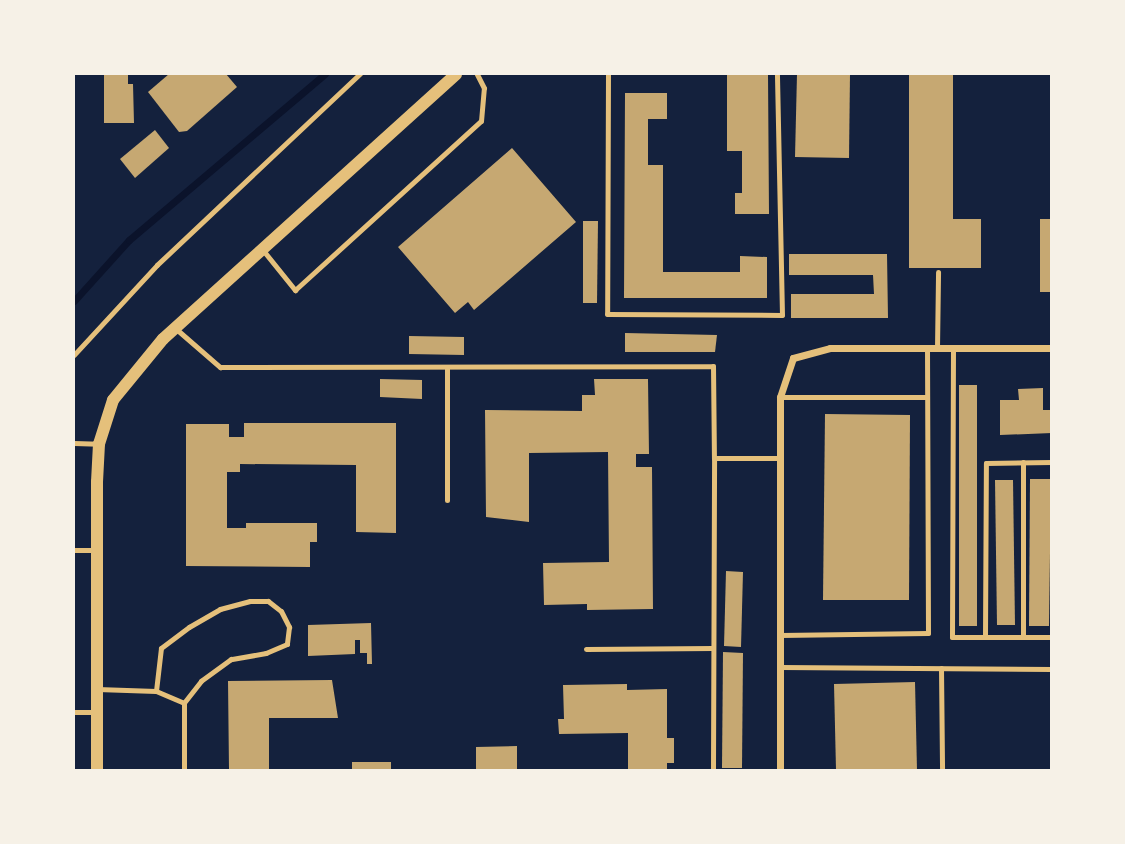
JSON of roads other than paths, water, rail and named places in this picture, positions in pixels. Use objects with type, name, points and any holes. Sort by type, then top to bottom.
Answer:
[{"type":"street","points":[[438,91],[447,74]]},
{"type":"street","points":[[97,771],[99,444],[104,421],[126,379],[175,328],[456,74]]},
{"type":"street","points":[[780,771],[780,397],[793,358],[830,348],[1052,348]]},
{"type":"lane","points":[[262,249],[295,290],[481,121],[484,88],[477,74]]},
{"type":"lane","points":[[608,74],[607,314],[782,314],[777,74]]},
{"type":"lane","points":[[937,348],[938,272]]},
{"type":"lane","points":[[175,328],[204,358],[220,367],[713,366],[713,771]]},
{"type":"lane","points":[[780,635],[928,633],[927,348]]},
{"type":"lane","points":[[953,348],[951,637],[1052,637]]},
{"type":"lane","points":[[447,366],[447,500]]},
{"type":"lane","points":[[780,397],[927,397]]},
{"type":"lane","points":[[74,443],[99,444]]},
{"type":"lane","points":[[714,458],[780,458]]},
{"type":"lane","points":[[1023,462],[1023,637]]},
{"type":"lane","points":[[985,637],[986,463],[1052,462]]},
{"type":"lane","points":[[74,550],[97,550]]},
{"type":"lane","points":[[156,691],[161,648],[189,627],[220,610],[250,601],[268,601],[281,611],[289,627],[287,644],[267,653],[231,659],[201,681],[184,703],[184,771]]},
{"type":"lane","points":[[586,649],[713,648]]},
{"type":"lane","points":[[780,667],[1052,669]]},
{"type":"lane","points":[[941,668],[942,771]]},
{"type":"lane","points":[[97,689],[156,691],[184,703]]},
{"type":"lane","points":[[74,712],[97,712]]},
{"type":"waterway","points":[[74,301],[129,240],[325,74]]}]
